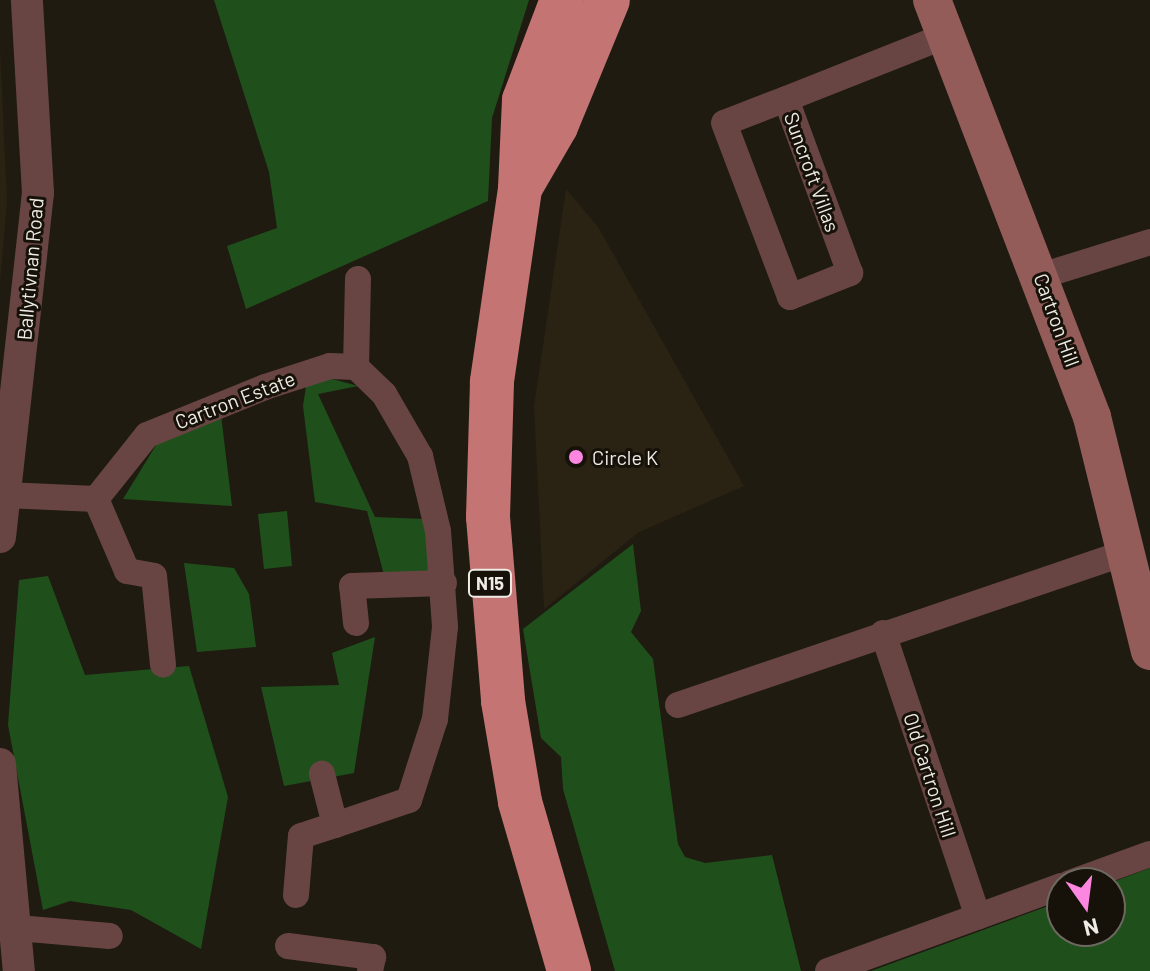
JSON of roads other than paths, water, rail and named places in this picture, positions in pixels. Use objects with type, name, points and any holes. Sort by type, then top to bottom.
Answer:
[{"type":"highway","name":"N15","points":[[562,0],[524,100],[520,189],[492,382],[490,584],[520,802],[569,971]]},
{"type":"highway","name":"N15","points":[[520,189],[556,126],[608,0]]},
{"type":"main road","name":"Cartron Hill","points":[[932,0],[1041,276],[1092,417],[1150,651]]},
{"type":"street","name":"Ballytivnan Road","points":[[0,537],[38,193],[27,0]]},
{"type":"street","name":"Suncroft Villas","points":[[786,99],[850,273],[790,297],[724,123],[948,35]]},
{"type":"street","points":[[1041,276],[1150,242]]},
{"type":"street","points":[[296,895],[301,836],[409,800],[435,719],[444,583],[420,456],[384,394],[356,367],[358,279]]},
{"type":"street","name":"Cartron Estate","points":[[96,499],[147,435],[265,387],[330,366],[356,367]]},
{"type":"street","points":[[5,495],[96,499],[127,571],[154,576],[163,665]]},
{"type":"street","points":[[678,705],[1125,553]]},
{"type":"street","points":[[356,623],[352,586],[444,583]]},
{"type":"street","name":"Old Cartron Hill","points":[[883,633],[978,917]]},
{"type":"street","points":[[0,764],[18,928],[19,971]]},
{"type":"street","points":[[322,774],[335,825]]},
{"type":"street","points":[[1114,867],[1150,854]]},
{"type":"street","points":[[828,971],[1046,892]]},
{"type":"street","points":[[18,928],[110,936]]},
{"type":"street","points":[[288,946],[373,957],[370,971]]},
{"type":"place","name":"Circle K","points":[[576,457]]}]
